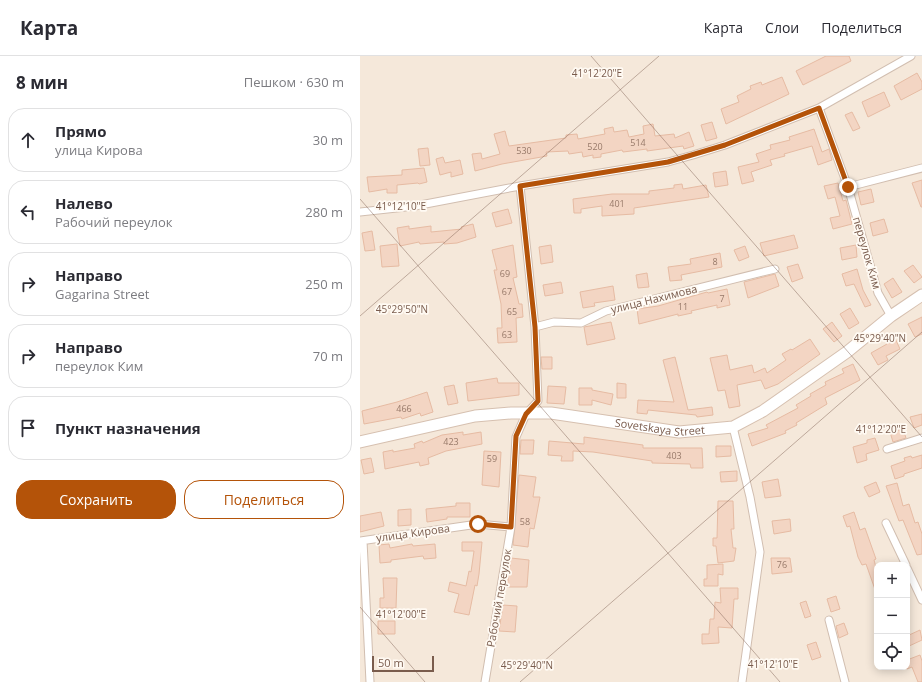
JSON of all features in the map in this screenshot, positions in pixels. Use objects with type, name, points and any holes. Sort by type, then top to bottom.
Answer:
[{"type":"street","points":[[360,212],[415,206],[520,186],[668,162],[725,145],[819,108],[910,56]]},
{"type":"street","name":"переулок Ким","points":[[819,108],[848,187],[878,293],[892,316]]},
{"type":"street","points":[[848,187],[922,168]]},
{"type":"street","name":"Рабочий переулок","points":[[485,682],[511,527],[516,436],[526,414],[538,401],[535,327],[520,186]]},
{"type":"street","name":"улица Нахимова","points":[[535,327],[554,322],[581,323],[606,311],[775,269]]},
{"type":"street","name":"Sovetskaya Street","points":[[360,442],[476,416],[550,412],[679,432],[733,427],[763,411],[847,352],[892,316],[922,295]]},
{"type":"street","points":[[733,427],[760,552],[742,682]]},
{"type":"street","points":[[887,449],[922,438]]},
{"type":"street","points":[[886,523],[905,562]]},
{"type":"street","name":"улица Кирова","points":[[370,682],[361,541],[478,524],[511,527]]},
{"type":"street","points":[[910,574],[922,600]]},
{"type":"street","points":[[829,620],[845,682]]},
{"type":"shaded area","points":[[360,56],[922,56],[922,682],[360,682]]},
{"type":"building","points":[[826,56],[849,56],[851,61],[803,85],[796,71]]},
{"type":"building","points":[[917,73],[922,82],[922,89],[901,100],[894,86]]},
{"type":"building","points":[[782,77],[789,94],[726,124],[721,109],[739,102],[737,96],[751,89],[750,86],[761,82],[762,85]]},
{"type":"building","points":[[884,92],[890,106],[868,117],[862,102]]},
{"type":"building","points":[[852,112],[860,128],[853,131],[845,115]]},
{"type":"building","points":[[712,122],[717,138],[706,141],[701,125]]},
{"type":"building","points":[[653,124],[655,136],[674,134],[675,138],[689,132],[694,146],[684,149],[683,146],[647,151],[647,149],[623,152],[622,150],[601,154],[601,157],[593,158],[593,155],[583,157],[582,152],[569,154],[568,151],[546,152],[547,156],[502,164],[475,171],[472,154],[481,153],[482,159],[500,154],[494,134],[505,131],[509,146],[566,138],[566,135],[577,134],[578,139],[605,134],[604,129],[613,127],[614,132],[627,130],[629,137],[644,134],[643,126]]},
{"type":"building","points":[[814,129],[822,152],[829,149],[832,160],[818,165],[812,146],[784,154],[785,156],[770,160],[772,165],[751,172],[754,181],[742,184],[738,167],[759,162],[756,154],[771,149],[770,145],[790,140],[789,137]]},
{"type":"building","points":[[428,148],[430,165],[420,166],[418,149]]},
{"type":"building","points":[[443,157],[445,163],[460,160],[463,174],[451,177],[451,172],[440,175],[436,159]]},
{"type":"building","points":[[424,168],[427,182],[397,185],[397,193],[387,193],[387,189],[369,192],[367,177],[402,175],[402,170]]},
{"type":"building","points":[[726,171],[728,185],[715,187],[713,173]]},
{"type":"building","points":[[922,180],[922,207],[921,207],[912,183]]},
{"type":"building","points":[[838,183],[843,201],[846,200],[852,224],[833,229],[830,218],[840,216],[835,197],[828,199],[824,186]]},
{"type":"building","points":[[682,184],[683,189],[706,185],[709,197],[634,208],[634,214],[602,216],[602,206],[581,209],[581,213],[574,213],[573,199],[612,194],[649,194],[649,191],[674,188],[674,185]]},
{"type":"building","points":[[871,189],[874,202],[861,205],[858,192]]},
{"type":"building","points":[[508,209],[512,223],[496,227],[492,213]]},
{"type":"building","points":[[884,219],[888,232],[873,236],[870,223]]},
{"type":"building","points":[[473,224],[476,237],[457,243],[444,244],[444,242],[420,244],[419,242],[400,246],[397,228],[409,226],[409,229],[431,226],[431,232],[462,229],[461,227]]},
{"type":"building","points":[[372,231],[375,250],[365,251],[362,233]]},
{"type":"building","points":[[794,235],[798,248],[764,256],[760,243]]},
{"type":"building","points":[[397,244],[399,266],[382,267],[380,246]]},
{"type":"building","points":[[513,245],[517,277],[513,278],[519,304],[522,304],[523,317],[516,318],[517,342],[498,343],[497,328],[502,328],[501,304],[494,270],[497,270],[492,250]]},
{"type":"building","points":[[551,245],[553,262],[541,264],[539,247]]},
{"type":"building","points":[[856,245],[857,257],[842,260],[840,248]]},
{"type":"building","points":[[745,246],[749,257],[739,261],[734,250]]},
{"type":"building","points":[[720,253],[722,267],[681,275],[682,280],[670,281],[668,267],[691,264],[690,259]]},
{"type":"building","points":[[798,264],[803,278],[792,282],[787,267]]},
{"type":"building","points":[[913,265],[922,277],[914,283],[904,271]]},
{"type":"building","points":[[857,269],[863,290],[871,305],[865,307],[854,284],[846,286],[842,274]]},
{"type":"building","points":[[647,273],[649,287],[638,288],[636,275]]},
{"type":"building","points":[[775,274],[779,286],[748,298],[744,282]]},
{"type":"building","points":[[893,278],[902,292],[892,298],[884,284]]},
{"type":"building","points":[[561,282],[563,293],[545,296],[543,285]]},
{"type":"building","points":[[613,286],[615,300],[594,303],[595,306],[583,308],[580,292]]},
{"type":"building","points":[[727,289],[730,305],[717,308],[717,305],[691,311],[692,313],[678,316],[678,314],[639,324],[637,309],[658,306],[707,292]]},
{"type":"building","points":[[850,308],[859,323],[849,329],[840,314]]},
{"type":"building","points":[[922,317],[922,334],[915,337],[908,324]]},
{"type":"building","points":[[611,322],[615,339],[587,345],[584,327]]},
{"type":"building","points":[[832,322],[842,336],[834,342],[823,329]]},
{"type":"building","points":[[894,336],[900,349],[886,356],[888,360],[878,365],[871,353],[887,344],[885,340]]},
{"type":"building","points":[[810,339],[820,354],[778,384],[765,389],[761,380],[737,385],[740,406],[729,408],[725,390],[718,391],[710,358],[727,355],[730,370],[752,365],[754,373],[765,368],[767,373],[786,360],[782,354]]},
{"type":"building","points":[[541,357],[552,357],[552,369],[542,369]]},
{"type":"building","points":[[675,357],[688,410],[712,407],[713,415],[697,417],[696,415],[648,410],[647,414],[637,413],[638,400],[674,402],[663,360]]},
{"type":"building","points":[[853,364],[860,380],[825,398],[827,404],[796,423],[797,425],[785,431],[786,433],[752,446],[748,434],[768,428],[766,425],[798,408],[796,405],[811,396],[810,394],[826,385],[825,382],[844,373],[842,369]]},
{"type":"building","points":[[497,378],[498,383],[519,383],[519,395],[468,401],[466,383]]},
{"type":"building","points":[[617,383],[626,384],[626,398],[617,398]]},
{"type":"building","points":[[454,385],[458,403],[448,405],[444,387]]},
{"type":"building","points":[[548,386],[566,387],[564,404],[547,403]]},
{"type":"building","points":[[579,388],[592,388],[592,390],[613,394],[611,405],[592,400],[592,405],[579,405]]},
{"type":"building","points":[[427,392],[433,412],[421,416],[420,413],[402,419],[401,417],[364,424],[362,411]]},
{"type":"building","points":[[922,414],[922,425],[914,428],[910,417]]},
{"type":"building","points":[[903,429],[906,438],[893,442],[890,432]]},
{"type":"building","points":[[463,432],[463,435],[481,432],[482,444],[446,451],[428,458],[429,464],[420,466],[419,462],[385,469],[383,452],[393,450],[393,452],[415,448],[414,444],[422,441],[423,443],[442,435]]},
{"type":"building","points":[[584,437],[643,445],[643,448],[702,448],[703,468],[691,468],[690,464],[652,463],[652,461],[593,452],[573,451],[573,461],[561,461],[562,456],[548,455],[549,441],[584,444]]},
{"type":"building","points":[[875,438],[879,450],[866,454],[867,460],[857,463],[853,447],[867,443],[867,440]]},
{"type":"building","points":[[521,440],[534,440],[533,454],[520,454]]},
{"type":"building","points":[[716,446],[731,446],[731,456],[716,457]]},
{"type":"building","points":[[484,451],[501,452],[499,487],[482,485]]},
{"type":"building","points":[[922,455],[922,468],[904,474],[904,476],[895,479],[891,466],[905,461],[904,458],[911,456],[912,458]]},
{"type":"building","points":[[371,458],[374,472],[364,474],[361,460]]},
{"type":"building","points":[[737,471],[737,481],[721,482],[720,472]]},
{"type":"building","points":[[519,475],[536,477],[533,497],[540,497],[534,529],[530,528],[528,547],[513,545]]},
{"type":"building","points":[[778,479],[781,496],[765,498],[762,482]]},
{"type":"building","points":[[876,482],[880,492],[869,497],[864,487]]},
{"type":"building","points":[[897,483],[903,506],[909,504],[915,523],[918,522],[922,534],[922,554],[917,555],[903,520],[899,521],[886,486]]},
{"type":"building","points":[[718,501],[733,501],[734,529],[731,529],[733,548],[736,548],[734,561],[718,563],[716,546],[713,546],[713,538],[717,538]]},
{"type":"building","points":[[456,503],[470,503],[470,517],[447,517],[447,519],[427,522],[426,509],[456,506]]},
{"type":"building","points":[[411,509],[411,525],[398,526],[398,510]]},
{"type":"building","points":[[381,512],[384,526],[360,532],[360,516]]},
{"type":"building","points":[[854,512],[860,530],[865,528],[876,559],[874,560],[874,587],[866,564],[862,565],[858,557],[850,526],[847,527],[843,516]]},
{"type":"building","points":[[790,519],[791,531],[774,534],[772,521]]},
{"type":"building","points":[[462,542],[482,542],[477,586],[475,585],[469,615],[454,612],[459,594],[448,591],[450,582],[466,586],[469,571],[471,572],[474,551],[462,551]]},
{"type":"building","points":[[389,544],[390,548],[412,544],[413,546],[435,544],[436,558],[424,559],[423,556],[380,563],[379,545]]},
{"type":"building","points":[[511,558],[529,560],[527,587],[507,587]]},
{"type":"building","points":[[771,558],[790,558],[792,572],[772,574]]},
{"type":"building","points":[[723,564],[723,575],[718,574],[718,586],[704,586],[704,579],[707,579],[707,565]]},
{"type":"building","points":[[383,578],[397,578],[396,608],[380,608],[380,598],[384,598]]},
{"type":"building","points":[[720,588],[738,588],[738,599],[734,599],[732,628],[718,627],[719,643],[702,644],[702,634],[709,634],[710,619],[714,619],[715,602],[721,603]]},
{"type":"building","points":[[836,596],[840,609],[831,612],[827,599]]},
{"type":"building","points":[[806,601],[811,616],[805,618],[800,603]]},
{"type":"building","points":[[503,605],[517,606],[515,632],[499,631]]},
{"type":"building","points":[[378,621],[395,621],[395,634],[378,634]]},
{"type":"building","points":[[844,623],[848,634],[839,638],[836,626]]},
{"type":"building","points":[[920,630],[922,640],[910,646],[910,635]]},
{"type":"building","points":[[816,642],[821,657],[812,660],[807,645]]},
{"type":"building","points":[[920,655],[922,661],[922,682],[918,682],[912,667],[910,668],[910,659]]},
{"type":"route","points":[[478,524],[511,527],[516,436],[526,414],[538,401],[535,327],[520,186],[668,162],[725,145],[819,108],[848,187]]}]
